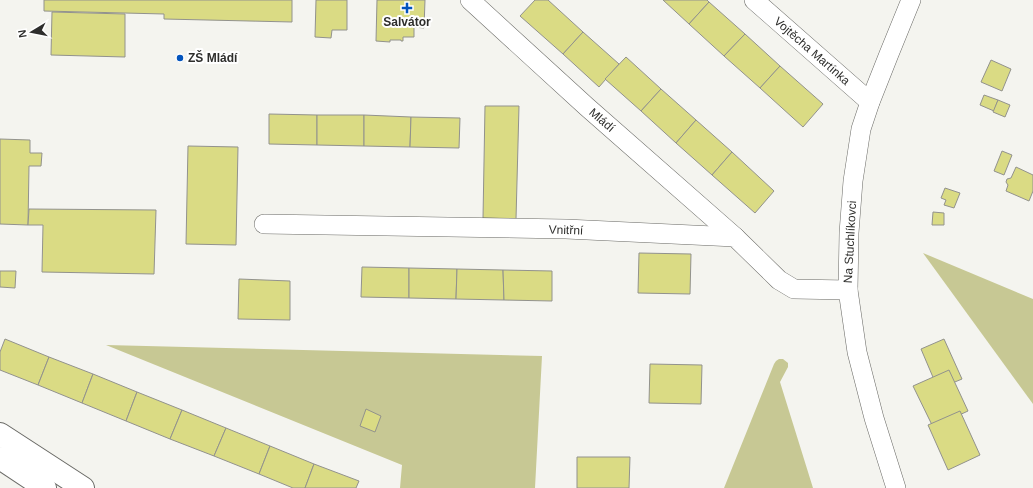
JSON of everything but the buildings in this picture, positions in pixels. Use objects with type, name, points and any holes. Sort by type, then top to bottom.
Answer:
[{"type":"street","name":"Mládí","points":[[470,0],[587,107],[735,237]]},
{"type":"street","name":"Vojtěcha Martínka","points":[[754,0],[870,102]]},
{"type":"street","name":"Na Stuchlíkovci","points":[[896,488],[874,418],[857,352],[848,290],[849,233],[853,180],[861,129],[888,54],[911,0]]},
{"type":"street","name":"Vnitřní","points":[[264,224],[566,229],[735,237]]},
{"type":"street","points":[[735,237],[779,280],[794,290],[848,290]]},
{"type":"street","points":[[0,434],[83,488]]},
{"type":"street","points":[[0,458],[45,488]]},
{"type":"green space","points":[[923,253],[1033,299],[1033,404]]},
{"type":"green space","points":[[106,345],[542,356],[535,488],[400,488],[402,465]]},
{"type":"green space","points":[[779,359],[783,359],[788,363],[788,367],[780,382],[813,488],[724,488],[774,364]]},
{"type":"place","name":"Salvátor","points":[[407,8]]},
{"type":"place","name":"ZŠ Mládí","points":[[180,58]]}]
